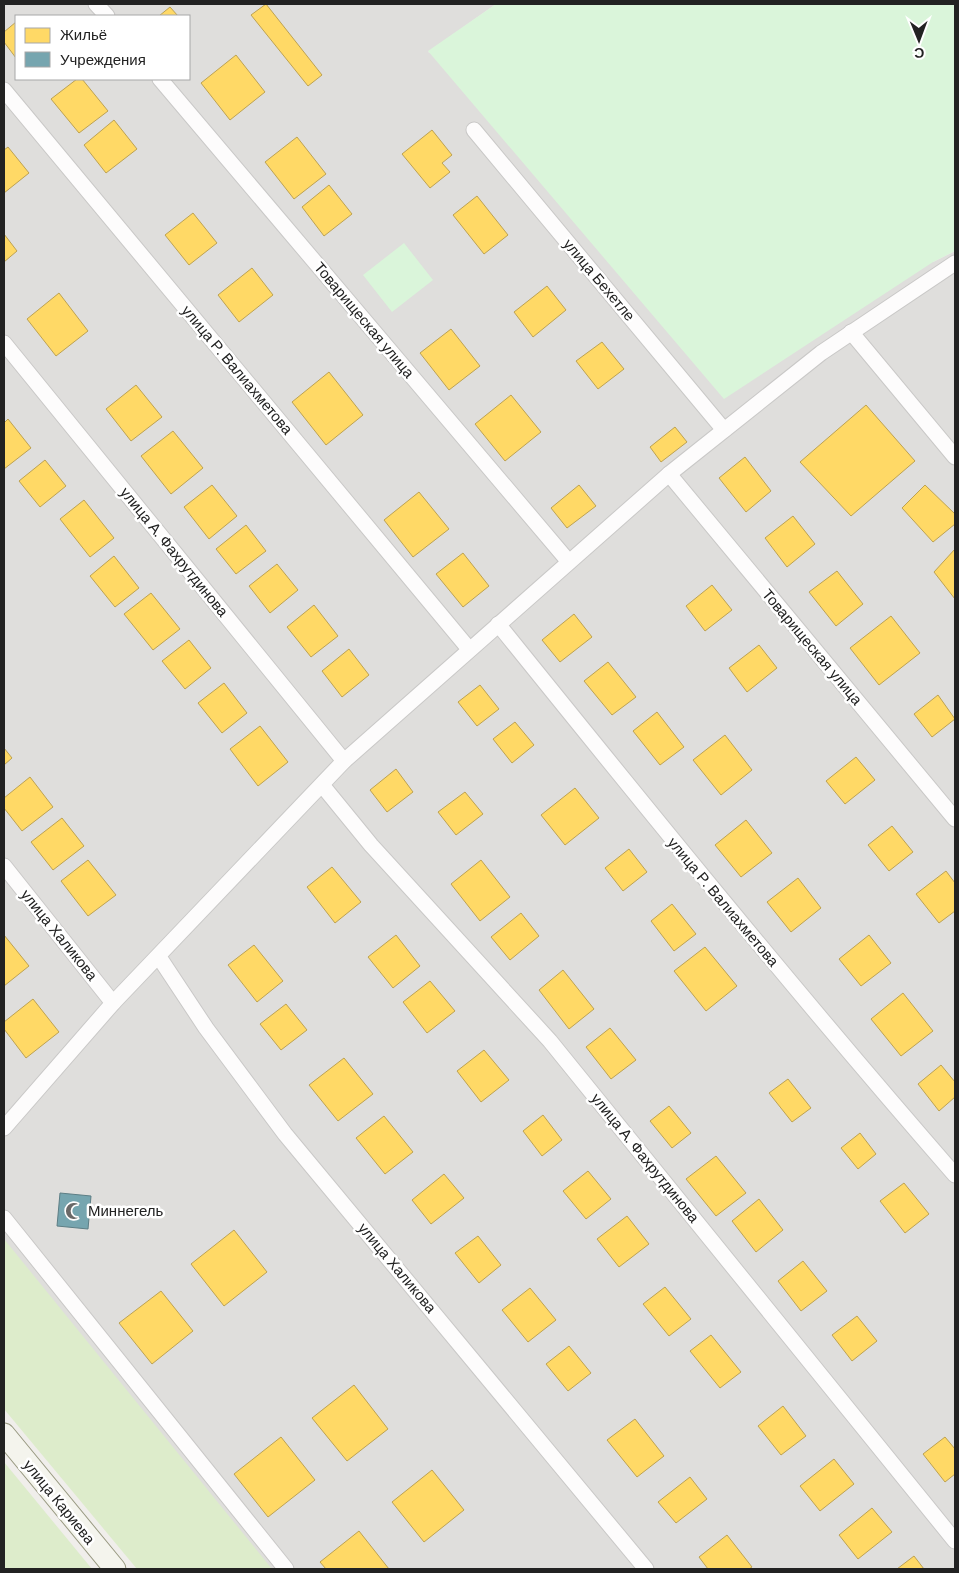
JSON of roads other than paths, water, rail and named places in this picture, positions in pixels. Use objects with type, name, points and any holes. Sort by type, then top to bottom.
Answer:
[{"type":"main road","name":"улица Кариева","points":[[4,1434],[115,1569]]},
{"type":"street","points":[[96,4],[106,15]]},
{"type":"street","name":"Товарищеская улица","points":[[161,80],[569,562]]},
{"type":"street","name":"улица Р. Валиахметова","points":[[4,90],[469,649]]},
{"type":"street","name":"улица Бехетле","points":[[474,130],[724,430]]},
{"type":"street","points":[[4,1128],[113,1003],[159,957],[344,761],[669,474],[821,353],[955,263]]},
{"type":"street","points":[[851,332],[955,458]]},
{"type":"street","name":"улица А. Фахрутдинова","points":[[4,343],[344,761]]},
{"type":"street","name":"Товарищеская улица","points":[[669,474],[955,819]]},
{"type":"street","name":"улица Р. Валиахметова","points":[[498,624],[608,763],[835,1038],[955,1175]]},
{"type":"street","name":"улица А. Фахрутдинова","points":[[322,785],[372,845],[550,1041],[955,1541]]},
{"type":"street","name":"улица Халикова","points":[[4,866],[113,1003]]},
{"type":"street","name":"улица Халикова","points":[[159,957],[206,1028],[286,1134],[646,1569]]},
{"type":"street","points":[[4,1218],[286,1569]]},
{"type":"place","name":"Миннегель","points":[[74,1211]]}]
